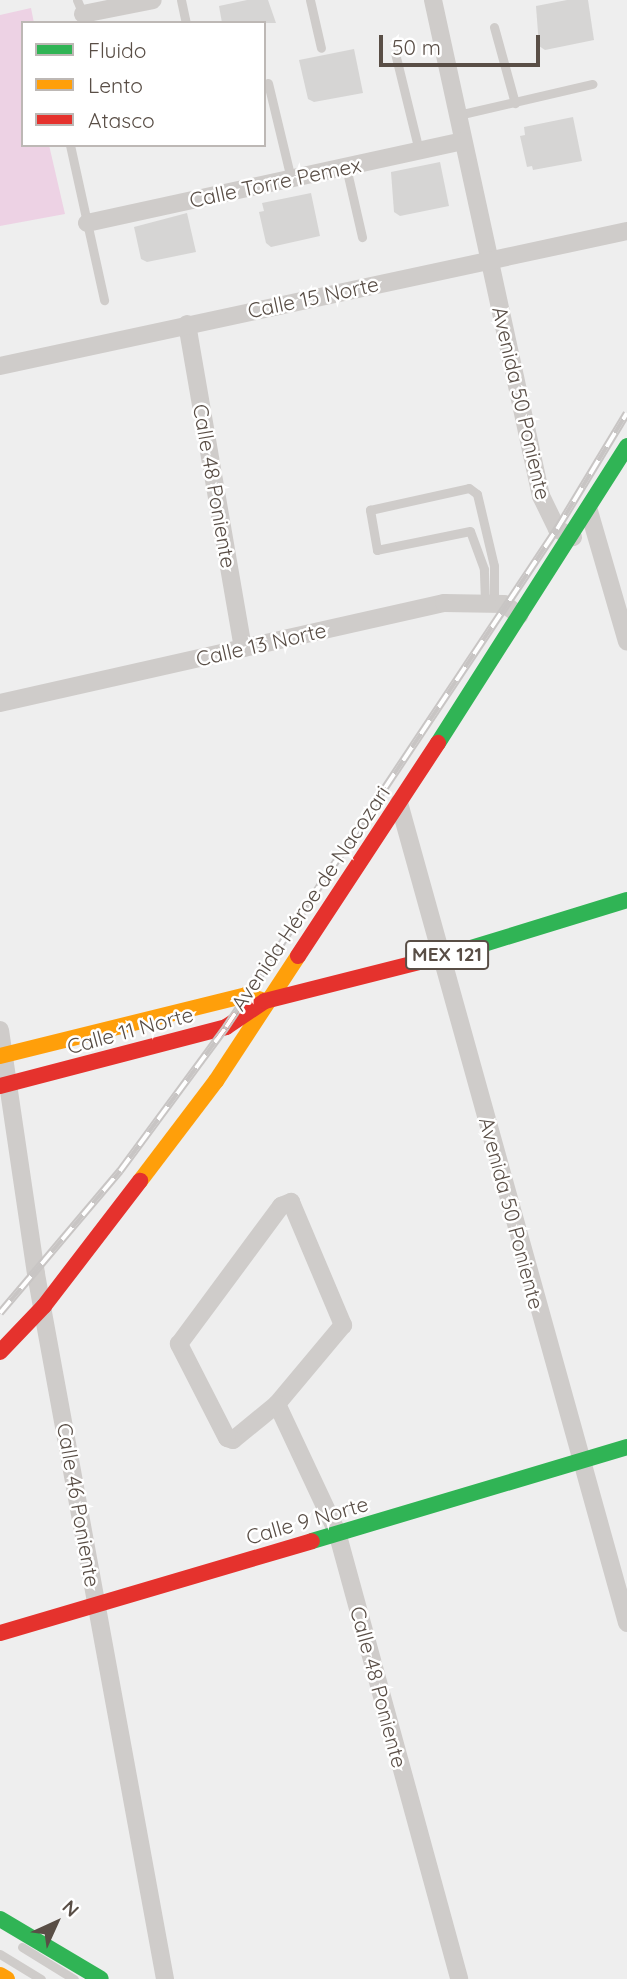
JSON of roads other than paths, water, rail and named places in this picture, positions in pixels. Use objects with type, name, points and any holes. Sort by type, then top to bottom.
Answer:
[{"type":"main road","name":"Avenida Héroe de Nacozari","points":[[0,1352],[44,1306],[216,1081],[265,1002],[573,537],[627,446]]},
{"type":"main road","name":"Calle 11 Norte","points":[[4,1085],[226,1027],[265,1002],[442,957],[627,901]]},
{"type":"main road","name":"Calle 11 Norte","points":[[2,1055],[246,995],[265,1002]]},
{"type":"main road","name":"Calle 9 Norte","points":[[0,1633],[627,1447]]},
{"type":"main road","points":[[0,1919],[100,1979]]},
{"type":"main road","points":[[0,1975],[6,1979]]},
{"type":"street","points":[[80,7],[153,0]]},
{"type":"street","name":"Avenida 50 Poniente","points":[[433,0],[541,496],[557,528],[573,537]]},
{"type":"street","name":"Calle Torre Pemex","points":[[87,223],[463,142]]},
{"type":"street","name":"Calle 15 Norte","points":[[0,366],[488,258],[627,231]]},
{"type":"street","name":"Calle 48 Poniente","points":[[187,324],[243,648]]},
{"type":"street","points":[[589,510],[627,642]]},
{"type":"street","name":"Calle 13 Norte","points":[[0,703],[444,603],[489,602],[519,615]]},
{"type":"street","name":"Avenida 50 Poniente","points":[[399,803],[627,1623]]},
{"type":"street","name":"Calle 46 Poniente","points":[[0,1030],[4,1085],[165,1979]]},
{"type":"street","points":[[291,1202],[299,1215],[344,1325],[277,1404],[233,1440],[227,1438],[178,1344],[281,1206],[291,1202]]},
{"type":"street","name":"Calle 48 Poniente","points":[[277,1404],[337,1532],[459,1979]]},
{"type":"lane","points":[[181,0],[186,21]]},
{"type":"lane","points":[[310,0],[321,48]]},
{"type":"lane","points":[[494,27],[515,103]]},
{"type":"lane","points":[[395,53],[419,151]]},
{"type":"lane","points":[[268,83],[292,178]]},
{"type":"lane","points":[[457,115],[592,84]]},
{"type":"lane","points":[[70,147],[104,300]]},
{"type":"lane","points":[[346,167],[362,237]]},
{"type":"lane","points":[[469,488],[477,494],[494,565],[489,602],[484,569],[470,531],[377,550],[370,510],[469,488]]},
{"type":"lane","points":[[11,1940],[74,1979]]},
{"type":"lane","points":[[0,1955],[41,1979]]},
{"type":"railway","points":[[0,1313],[120,1171],[226,1027],[557,529],[627,413]]}]
